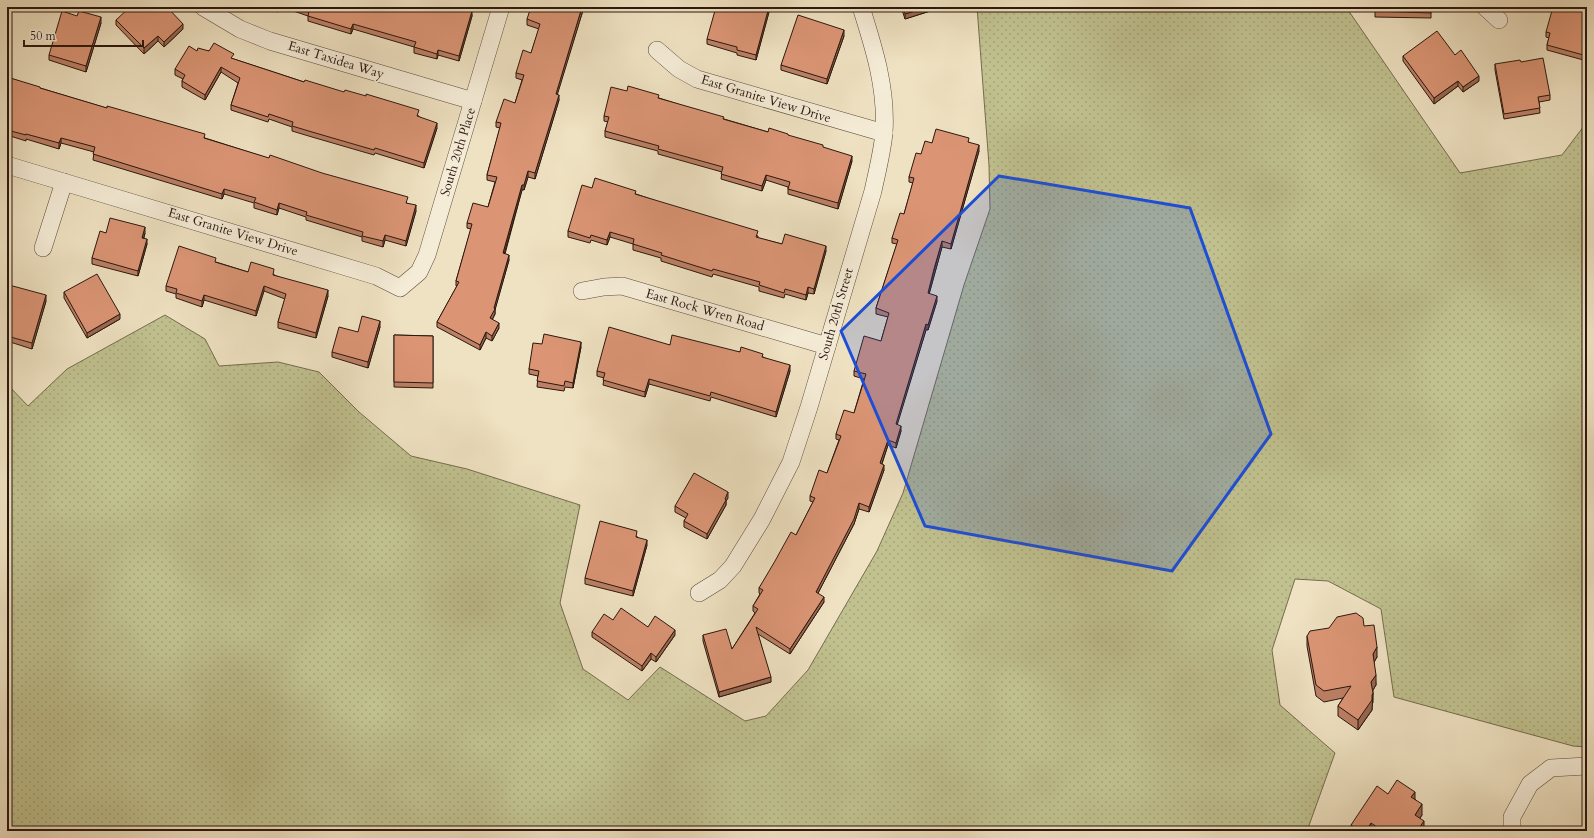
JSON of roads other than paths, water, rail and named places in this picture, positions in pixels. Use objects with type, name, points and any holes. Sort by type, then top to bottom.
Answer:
[{"type":"street","name":"East Taxidea Way","points":[[203,7],[240,29],[270,41],[473,101]]},
{"type":"street","name":"South 20th Place","points":[[400,288],[419,272],[427,255],[501,7]]},
{"type":"street","name":"South 20th Street","points":[[700,592],[720,580],[733,566],[779,487],[791,462],[809,408],[873,190],[884,133],[884,110],[881,81],[874,50],[861,7]]},
{"type":"street","points":[[1485,7],[1499,20]]},
{"type":"street","name":"East Granite View Drive","points":[[657,50],[679,69],[697,79],[884,133]]},
{"type":"street","name":"East Granite View Drive","points":[[7,165],[376,276],[400,288]]},
{"type":"street","points":[[43,248],[64,182]]},
{"type":"street","name":"East Rock Wren Road","points":[[582,291],[604,287],[622,286],[827,346]]},
{"type":"street","points":[[1512,831],[1512,817],[1530,784],[1551,768],[1587,766]]}]
